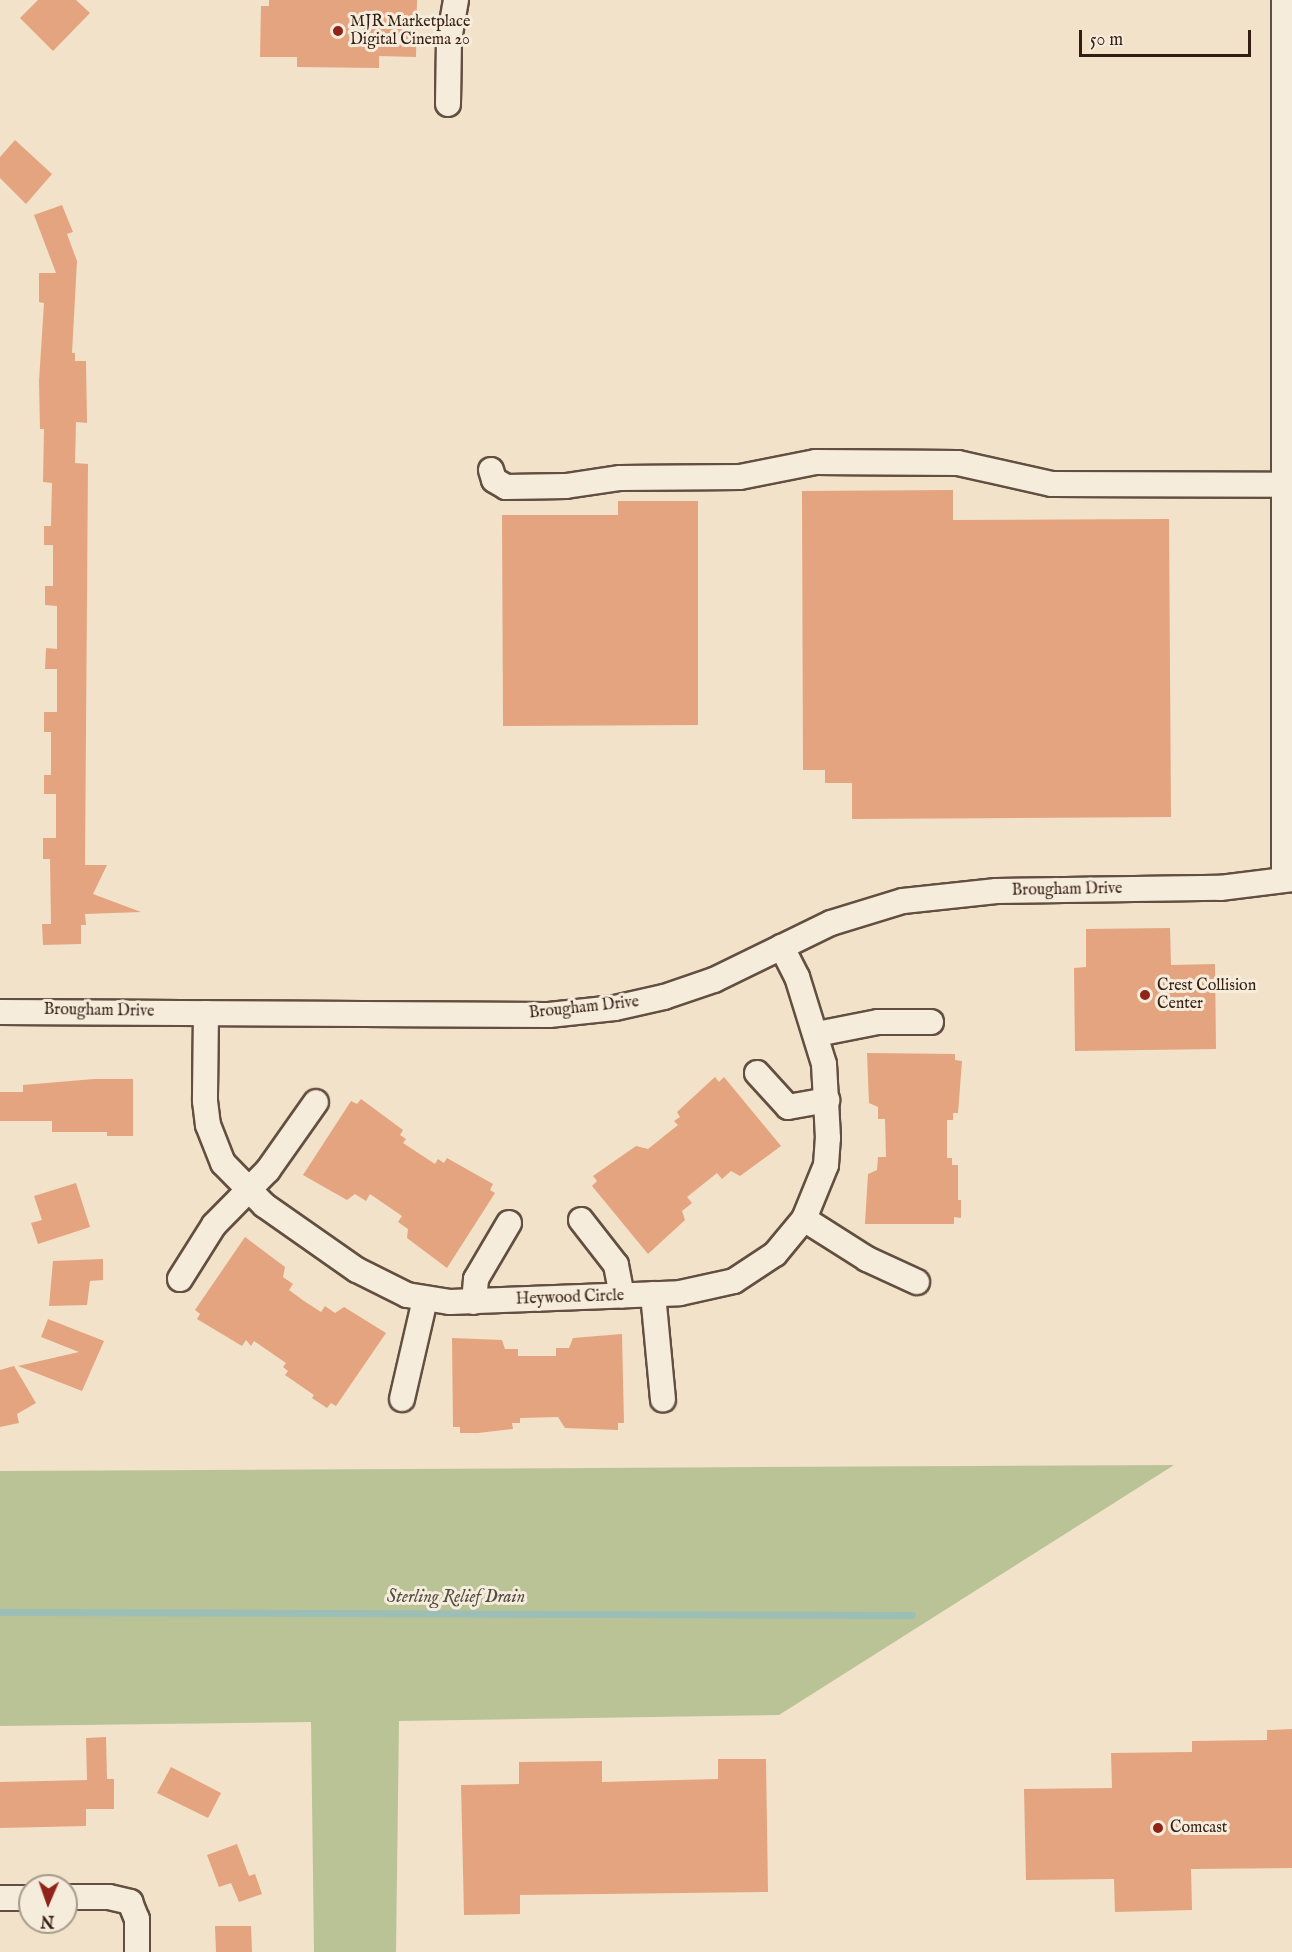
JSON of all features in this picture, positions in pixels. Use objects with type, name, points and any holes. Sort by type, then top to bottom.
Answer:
[{"type":"street","points":[[448,104],[448,40],[456,0]]},
{"type":"street","points":[[1284,0],[1289,227],[1285,485],[1288,552],[1288,879]]},
{"type":"street","points":[[491,470],[494,480],[506,487],[566,486],[620,478],[740,477],[816,462],[958,463],[1052,484],[1285,485]]},
{"type":"street","name":"Brougham Drive","points":[[0,1012],[549,1015],[615,1008],[714,980],[864,911],[945,895],[1220,888],[1288,879]]},
{"type":"street","name":"Heywood Circle","points":[[206,1013],[208,1125],[223,1163],[247,1191],[357,1270],[391,1288],[426,1299],[474,1302],[653,1294],[707,1288],[734,1281],[775,1254],[804,1220],[826,1165],[827,1100],[817,1034],[782,947]]},
{"type":"street","points":[[817,1034],[867,1023],[931,1022]]},
{"type":"street","points":[[757,1073],[788,1107],[827,1100]]},
{"type":"street","points":[[180,1279],[214,1225],[268,1170],[316,1102]]},
{"type":"street","points":[[804,1220],[867,1259],[917,1282]]},
{"type":"street","points":[[581,1221],[616,1265],[622,1295]]},
{"type":"street","points":[[474,1302],[476,1279],[509,1223]]},
{"type":"street","points":[[653,1294],[663,1400]]},
{"type":"street","points":[[402,1399],[426,1299]]},
{"type":"street","points":[[78,1897],[109,1897],[130,1902],[137,1919],[137,1952]]},
{"type":"street","points":[[0,1898],[18,1898]]},
{"type":"green space","name":"Sterling Relief Drain","points":[[1174,1465],[779,1715],[399,1721],[396,1952],[314,1952],[311,1722],[0,1726],[0,1471]]},
{"type":"building","points":[[38,0],[76,0],[90,13],[53,51],[20,18]]},
{"type":"building","name":"MJR Marketplace Digital Cinema 20","points":[[269,0],[417,0],[416,57],[379,56],[379,68],[297,67],[297,57],[260,57],[261,6],[269,6]]},
{"type":"building","points":[[15,140],[52,174],[26,204],[0,178],[0,157]]},
{"type":"building","points":[[62,205],[73,232],[67,234],[77,261],[72,353],[75,353],[75,361],[86,361],[87,423],[76,422],[75,463],[88,464],[85,865],[107,865],[93,894],[141,912],[85,914],[86,925],[81,925],[81,944],[43,945],[42,924],[51,924],[50,859],[43,859],[43,838],[56,838],[56,794],[44,794],[44,775],[51,775],[51,732],[44,732],[44,712],[57,712],[57,669],[45,669],[46,648],[57,649],[57,606],[45,605],[45,586],[53,586],[53,545],[44,545],[44,526],[51,526],[52,483],[43,482],[44,429],[40,429],[39,381],[44,303],[39,302],[39,273],[56,273],[34,215]]},
{"type":"building","points":[[953,490],[953,520],[1169,519],[1171,817],[852,819],[852,783],[825,783],[825,770],[803,770],[802,491]]},
{"type":"building","points":[[618,501],[698,501],[698,725],[503,726],[502,515],[618,515]]},
{"type":"building","name":"Crest Collision Center","points":[[1170,928],[1171,965],[1215,964],[1216,1049],[1075,1051],[1074,968],[1086,967],[1086,929]]},
{"type":"building","points":[[867,1053],[955,1054],[955,1060],[962,1061],[958,1113],[953,1113],[953,1120],[947,1120],[947,1158],[952,1158],[952,1165],[958,1165],[958,1200],[961,1200],[961,1218],[954,1217],[954,1224],[865,1224],[868,1174],[877,1170],[878,1157],[886,1157],[885,1119],[878,1119],[878,1107],[869,1103]]},
{"type":"building","points":[[715,1077],[719,1082],[724,1077],[781,1146],[740,1176],[731,1171],[722,1179],[717,1173],[687,1197],[692,1203],[682,1211],[685,1220],[648,1254],[592,1186],[597,1181],[593,1176],[636,1146],[648,1149],[678,1125],[674,1121],[680,1117],[677,1112]]},
{"type":"building","points":[[94,1079],[133,1079],[133,1136],[107,1136],[107,1132],[52,1132],[52,1121],[0,1121],[0,1092],[23,1092],[23,1085]]},
{"type":"building","points":[[361,1099],[403,1130],[400,1135],[406,1139],[403,1143],[435,1164],[438,1159],[444,1163],[447,1158],[493,1184],[490,1190],[495,1193],[447,1268],[407,1238],[408,1229],[398,1222],[402,1216],[370,1194],[366,1201],[355,1194],[347,1200],[303,1175],[351,1101],[357,1104]]},
{"type":"building","points":[[76,1183],[90,1227],[38,1244],[31,1223],[42,1220],[34,1196]]},
{"type":"building","points":[[245,1237],[285,1267],[283,1277],[293,1284],[289,1290],[304,1301],[321,1312],[325,1306],[335,1313],[344,1307],[386,1333],[336,1406],[331,1403],[327,1408],[312,1398],[314,1395],[285,1375],[288,1371],[283,1367],[286,1363],[254,1341],[251,1346],[246,1340],[242,1346],[197,1319],[200,1314],[195,1310]]},
{"type":"building","points":[[103,1259],[103,1280],[90,1281],[87,1305],[49,1306],[53,1261]]},
{"type":"building","points":[[48,1319],[104,1341],[82,1391],[18,1366],[79,1352],[41,1337]]},
{"type":"building","points":[[622,1334],[624,1423],[618,1423],[618,1430],[565,1428],[558,1417],[520,1418],[520,1423],[512,1423],[513,1429],[478,1433],[460,1433],[460,1427],[453,1427],[452,1338],[502,1340],[505,1349],[518,1349],[518,1356],[556,1356],[556,1348],[569,1348],[573,1338]]},
{"type":"building","points":[[14,1366],[36,1403],[17,1414],[19,1423],[0,1427],[0,1370]]},
{"type":"building","name":"Comcast","points":[[1292,1729],[1292,1868],[1191,1869],[1192,1910],[1115,1912],[1114,1879],[1026,1880],[1024,1789],[1112,1788],[1111,1753],[1192,1752],[1192,1741],[1267,1740],[1267,1730]]},
{"type":"building","points":[[106,1737],[107,1779],[114,1779],[114,1809],[86,1809],[86,1826],[0,1828],[0,1782],[87,1780],[86,1738]]},
{"type":"building","points":[[718,1759],[766,1759],[768,1892],[520,1895],[520,1914],[464,1915],[461,1785],[519,1784],[519,1762],[602,1761],[602,1782],[718,1779]]},
{"type":"building","points":[[171,1767],[221,1793],[208,1818],[157,1793]]},
{"type":"building","points":[[237,1844],[249,1876],[255,1874],[262,1894],[239,1902],[231,1883],[219,1887],[207,1855]]},
{"type":"building","points":[[215,1926],[251,1926],[252,1952],[216,1952]]},
{"type":"waterway","name":"Sterling Relief Drain","points":[[0,1612],[912,1615]]},
{"type":"place","name":"MJR Marketplace Digital Cinema 20","points":[[338,31]]},
{"type":"place","name":"Crest Collision Center","points":[[1145,995]]},
{"type":"place","name":"Comcast","points":[[1158,1828]]}]
